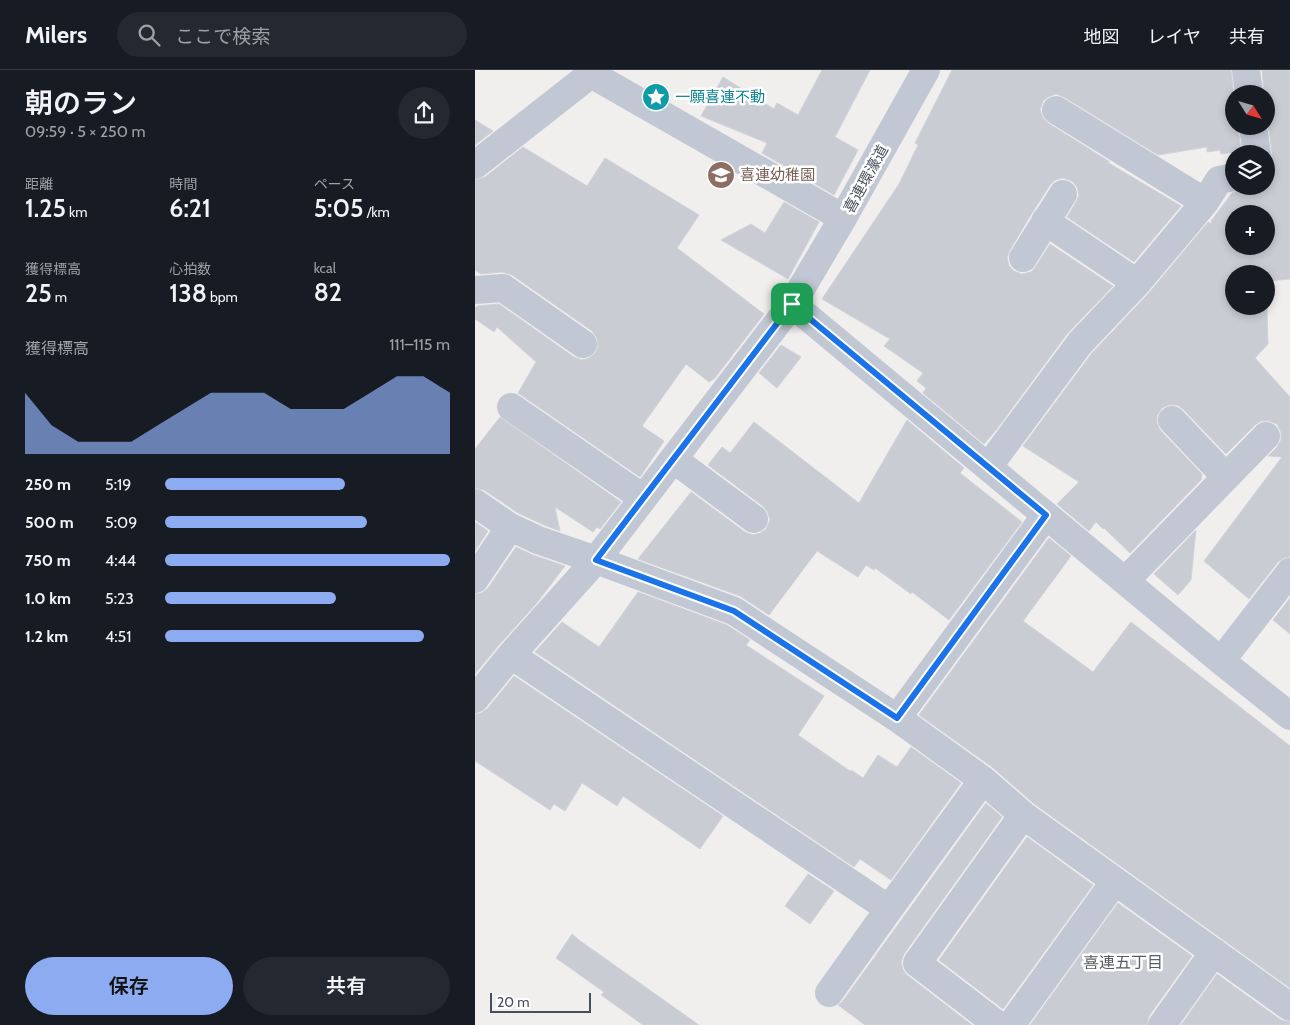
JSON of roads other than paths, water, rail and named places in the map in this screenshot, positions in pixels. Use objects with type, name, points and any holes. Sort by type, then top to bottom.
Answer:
[{"type":"street","name":"喜連環濠道","points":[[475,165],[591,74],[843,218],[926,70]]},
{"type":"street","points":[[1246,70],[1248,85]]},
{"type":"street","points":[[1056,110],[1205,202]]},
{"type":"street","points":[[988,467],[1080,343],[1137,283],[1205,202],[1219,180],[1225,179]]},
{"type":"street","points":[[1023,258],[1063,194]]},
{"type":"street","points":[[475,699],[511,655],[596,560],[792,304],[843,218]]},
{"type":"street","points":[[1045,222],[1137,283]]},
{"type":"street","points":[[475,290],[503,288],[583,344]]},
{"type":"street","points":[[792,304],[1221,661],[1290,716]]},
{"type":"street","points":[[511,407],[643,498]]},
{"type":"street","points":[[1172,420],[1226,477]]},
{"type":"street","points":[[1125,581],[1266,436]]},
{"type":"street","points":[[673,459],[754,519]]},
{"type":"street","points":[[475,504],[510,527],[539,540],[734,611],[897,718],[983,780],[1023,815],[1290,1007]]},
{"type":"street","points":[[897,718],[1046,515]]},
{"type":"street","points":[[475,579],[510,527]]},
{"type":"street","points":[[1221,661],[1290,572]]},
{"type":"street","points":[[511,655],[889,908]]},
{"type":"street","points":[[829,993],[983,780]]},
{"type":"street","points":[[998,1025],[917,963],[1023,815]]},
{"type":"street","points":[[1011,1025],[1115,881]]},
{"type":"street","points":[[1162,1025],[1214,952]]},
{"type":"place","name":"一願喜連不動","points":[[656,97]]},
{"type":"place","name":"喜連幼稚園","points":[[721,175]]},
{"type":"district","name":"喜連五丁目","points":[[1123,962]]}]
